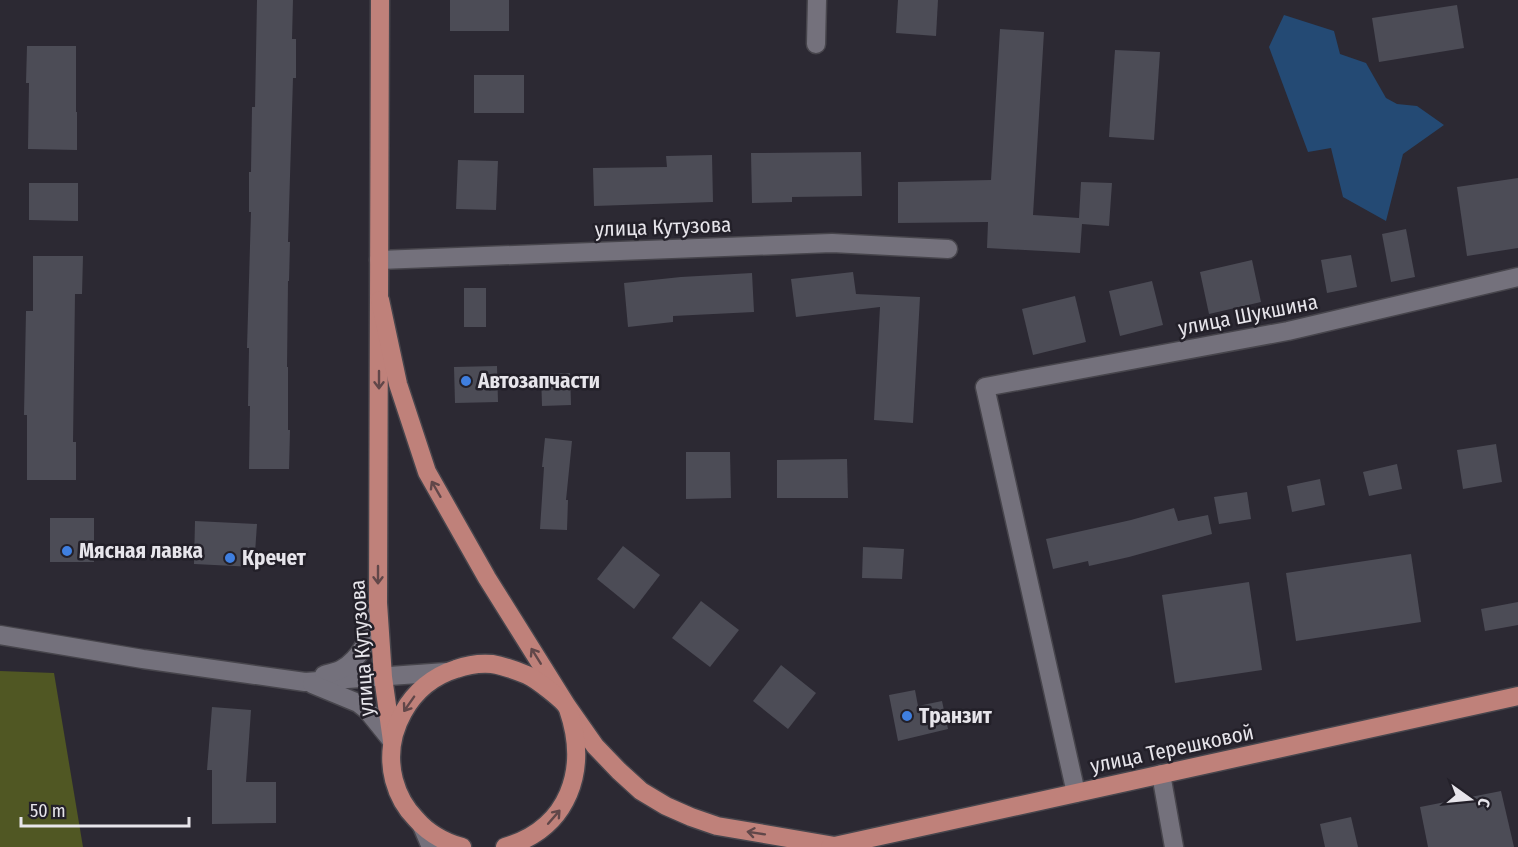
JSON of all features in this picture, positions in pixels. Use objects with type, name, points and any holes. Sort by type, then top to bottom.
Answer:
[{"type":"main road","name":"улица Кутузова","points":[[380,0],[378,603],[383,677],[392,741]]},
{"type":"main road","name":"улица Кутузова","points":[[380,300],[398,384],[427,472],[487,579],[567,706]]},
{"type":"main road","points":[[462,847],[446,842],[422,826],[407,808],[396,787],[392,772],[392,741],[405,707],[430,681],[446,672],[468,665],[490,664],[512,668],[532,677],[567,706],[576,747],[576,766],[572,786],[564,804],[552,820],[537,833],[519,843],[505,847]]},
{"type":"main road","name":"улица Терешковой","points":[[567,706],[596,746],[619,771],[641,791],[666,806],[717,826],[832,847],[1518,696]]},
{"type":"street","points":[[816,44],[817,0]]},
{"type":"street","name":"улица Кутузова","points":[[379,260],[832,243],[948,249]]},
{"type":"street","name":"улица Шукшина","points":[[1076,793],[985,387],[1288,331],[1518,277]]},
{"type":"street","points":[[305,682],[342,669],[353,660],[373,630],[378,603]]},
{"type":"street","points":[[0,635],[143,659],[305,682],[446,672]]},
{"type":"street","points":[[305,682],[367,710],[392,741]]},
{"type":"street","points":[[1161,774],[1174,847]]},
{"type":"street","points":[[422,826],[430,847]]},
{"type":"green space","points":[[0,671],[54,673],[83,847],[0,847]]},
{"type":"water","points":[[1284,15],[1334,31],[1340,54],[1366,63],[1386,98],[1397,104],[1417,106],[1444,125],[1403,154],[1386,221],[1343,197],[1331,148],[1308,152],[1269,47]]},
{"type":"building","points":[[257,0],[293,0],[292,39],[296,39],[288,242],[290,242],[287,367],[289,469],[249,469],[250,406],[248,406],[249,348],[247,348],[251,212],[249,212],[249,172],[251,172],[252,107],[255,107]]},
{"type":"building","points":[[450,0],[509,0],[509,31],[450,31]]},
{"type":"building","points":[[898,0],[938,0],[936,36],[896,33]]},
{"type":"building","points":[[1457,5],[1464,48],[1379,62],[1372,18]]},
{"type":"building","points":[[1000,29],[1044,32],[1033,215],[1079,218],[1081,182],[1112,183],[1109,226],[1082,224],[1080,253],[987,248],[988,222],[898,223],[898,182],[991,180]]},
{"type":"building","points":[[27,46],[76,46],[77,150],[28,149]]},
{"type":"building","points":[[1115,50],[1160,52],[1154,140],[1109,137]]},
{"type":"building","points":[[474,75],[524,75],[524,113],[474,113]]},
{"type":"building","points":[[861,152],[862,196],[792,197],[792,202],[752,203],[751,153]]},
{"type":"building","points":[[712,155],[713,202],[594,206],[593,168],[667,167],[666,156]]},
{"type":"building","points":[[458,160],[498,161],[496,210],[456,209]]},
{"type":"building","points":[[1518,178],[1518,248],[1467,256],[1457,187]]},
{"type":"building","points":[[29,183],[78,183],[78,221],[29,220]]},
{"type":"building","points":[[1406,229],[1415,277],[1391,282],[1382,234]]},
{"type":"building","points":[[1351,255],[1357,287],[1327,293],[1321,260]]},
{"type":"building","points":[[33,256],[83,256],[82,294],[75,294],[73,442],[76,442],[76,480],[27,480],[27,415],[24,415],[26,311],[33,311]]},
{"type":"building","points":[[1252,260],[1261,302],[1209,314],[1200,272]]},
{"type":"building","points":[[853,272],[856,294],[920,297],[913,423],[874,420],[880,307],[796,317],[791,279]]},
{"type":"building","points":[[752,273],[754,312],[673,316],[673,322],[628,327],[624,283]]},
{"type":"building","points":[[1152,281],[1163,325],[1120,336],[1109,291]]},
{"type":"building","points":[[464,288],[486,288],[486,327],[464,327]]},
{"type":"building","points":[[1075,296],[1086,342],[1033,355],[1022,309]]},
{"type":"building","points":[[497,366],[498,402],[455,403],[454,367]]},
{"type":"building","points":[[570,373],[571,405],[542,406],[541,374]]},
{"type":"building","points":[[545,438],[572,441],[566,500],[568,500],[567,530],[540,529]]},
{"type":"building","points":[[1496,444],[1502,482],[1463,489],[1457,450]]},
{"type":"building","points":[[686,452],[730,452],[731,498],[686,499]]},
{"type":"building","points":[[847,459],[848,498],[777,498],[777,460]]},
{"type":"building","points":[[1397,464],[1402,489],[1369,496],[1363,472]]},
{"type":"building","points":[[1320,479],[1325,505],[1292,512],[1287,486]]},
{"type":"building","points":[[1247,492],[1251,519],[1219,524],[1214,497]]},
{"type":"building","points":[[1174,508],[1178,521],[1208,515],[1212,534],[1089,566],[1088,561],[1053,569],[1046,539]]},
{"type":"building","points":[[50,518],[94,518],[94,562],[50,562]]},
{"type":"building","points":[[195,521],[257,524],[254,567],[194,564]]},
{"type":"building","points":[[623,546],[660,575],[634,609],[597,579]]},
{"type":"building","points":[[863,547],[904,549],[902,579],[862,578]]},
{"type":"building","points":[[1411,554],[1421,622],[1296,641],[1286,573]]},
{"type":"building","points":[[1249,582],[1262,670],[1175,683],[1162,595]]},
{"type":"building","points":[[701,601],[739,630],[710,667],[672,638]]},
{"type":"building","points":[[1518,602],[1518,625],[1485,631],[1481,609]]},
{"type":"building","points":[[781,665],[816,693],[788,729],[753,701]]},
{"type":"building","points":[[915,690],[918,706],[942,701],[948,729],[898,741],[889,695]]},
{"type":"building","points":[[212,707],[251,710],[246,782],[276,782],[276,823],[212,824],[212,770],[207,770]]},
{"type":"building","points":[[1501,791],[1514,847],[1428,847],[1420,807]]},
{"type":"building","points":[[1351,817],[1358,847],[1325,847],[1320,824]]},
{"type":"place","name":"Автозапчасти","points":[[466,381]]},
{"type":"place","name":"Мясная лавка","points":[[67,551]]},
{"type":"place","name":"Кречет","points":[[230,558]]},
{"type":"place","name":"Транзит","points":[[907,716]]}]
